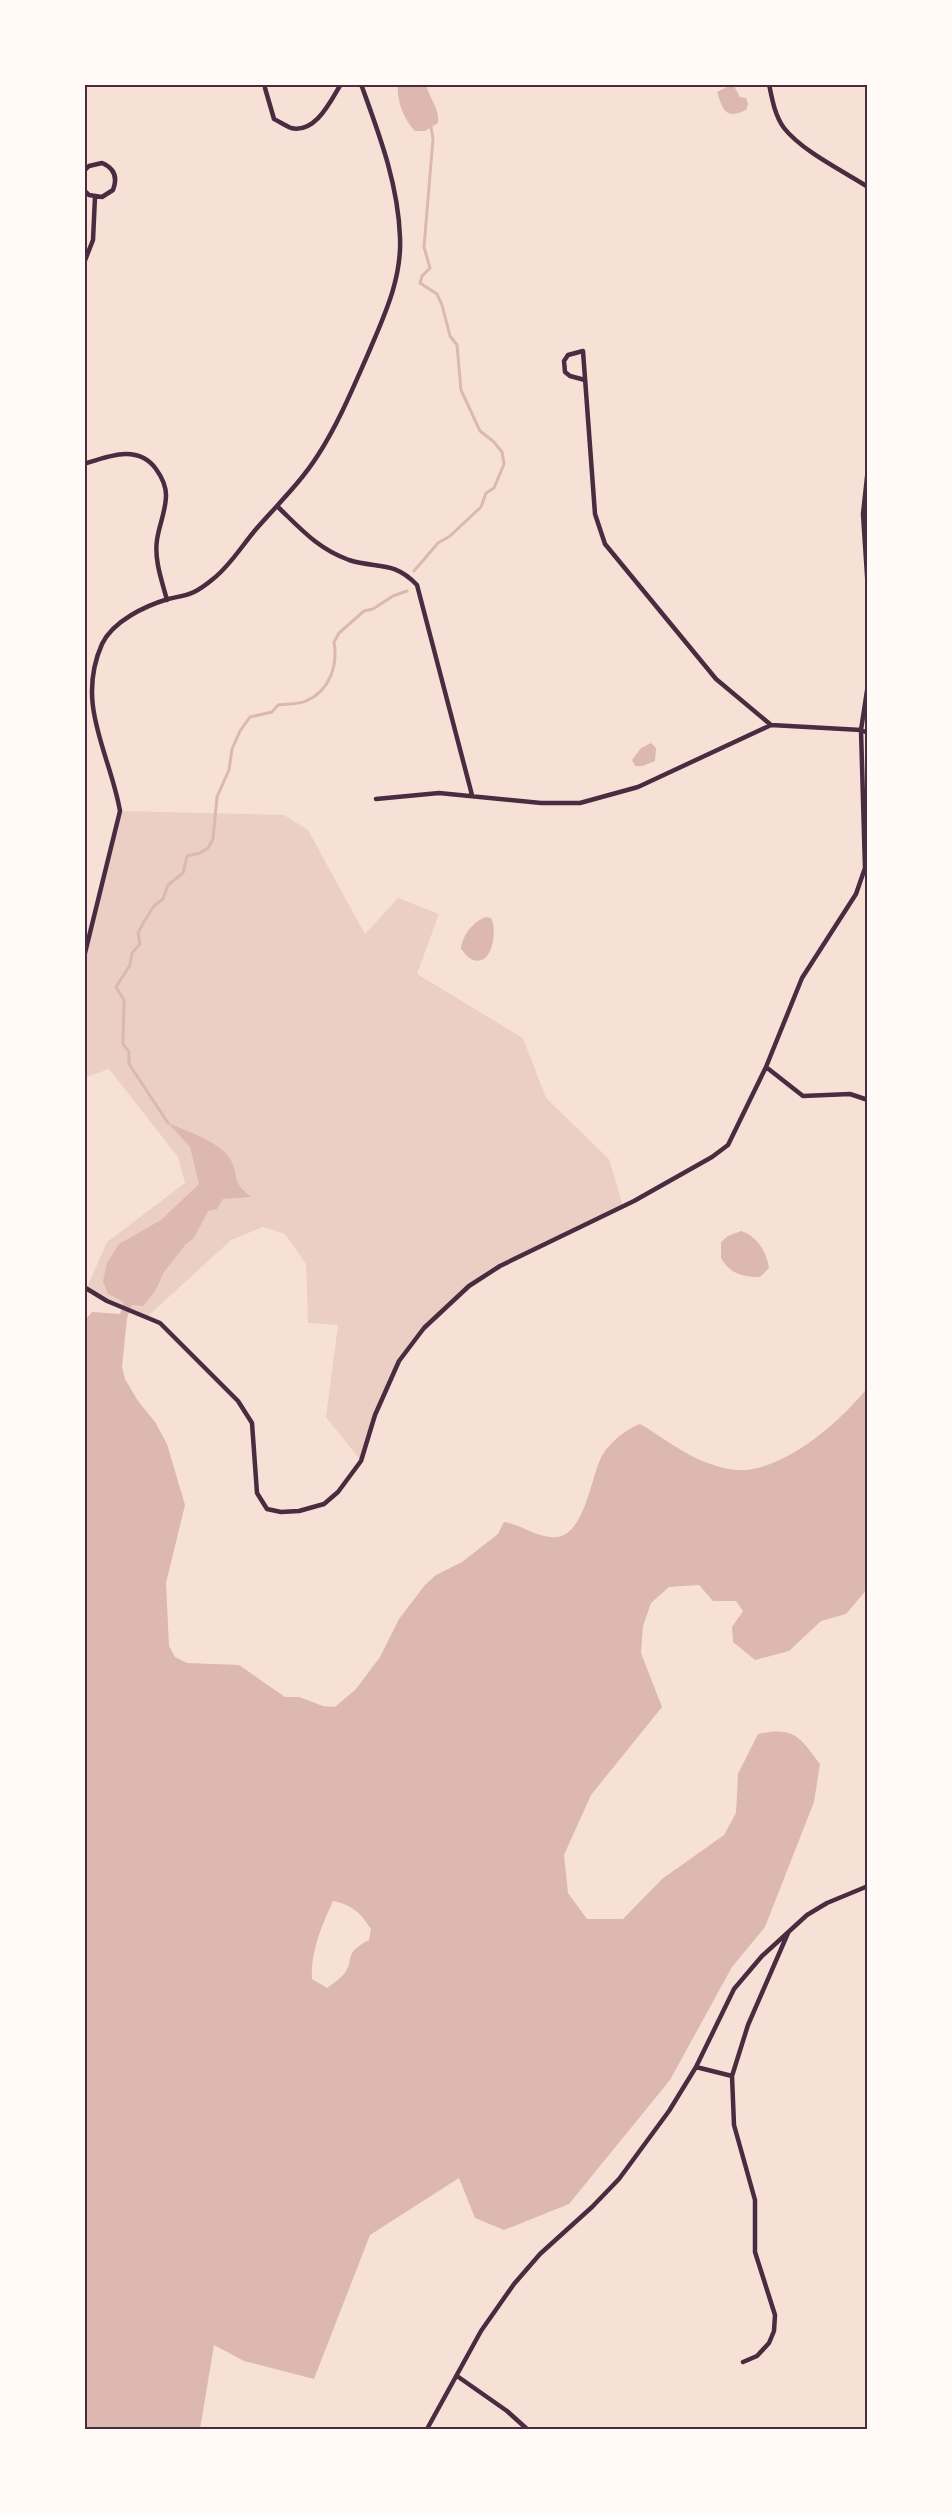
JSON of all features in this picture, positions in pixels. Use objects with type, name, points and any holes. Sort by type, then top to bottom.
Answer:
[{"type":"street","points":[[265,88],[274,119],[292,128],[305,128],[320,117],[341,84]]},
{"type":"street","points":[[84,957],[120,811],[117,793],[93,717],[91,691],[96,662],[103,642],[113,629],[139,611],[194,592],[215,578],[258,526],[278,507],[318,456],[340,415],[395,287],[400,239],[396,195],[386,153],[361,84]]},
{"type":"street","points":[[769,84],[772,104],[784,127],[802,144],[868,187]]},
{"type":"street","points":[[84,171],[89,166],[102,163],[108,166],[116,177],[113,190],[102,197],[95,197],[84,190]]},
{"type":"street","points":[[84,263],[93,240],[95,197]]},
{"type":"street","points":[[585,380],[570,376],[565,372],[564,361],[568,355],[583,351],[595,514],[605,544],[716,679],[771,725]]},
{"type":"street","points":[[84,464],[115,454],[131,453],[150,461],[160,475],[167,492],[157,542],[159,569],[167,600]]},
{"type":"street","points":[[868,468],[863,514],[868,590]]},
{"type":"street","points":[[278,507],[317,546],[350,560],[404,572],[417,585],[472,795]]},
{"type":"street","points":[[84,1287],[90,1293],[153,1319],[165,1327],[238,1401],[252,1423],[257,1493],[267,1509],[281,1512],[298,1511],[324,1504],[349,1480],[361,1461],[375,1415],[399,1361],[430,1322],[469,1286],[500,1266],[634,1201],[712,1157],[728,1145],[766,1067],[802,978],[856,894],[864,868],[861,730],[868,684]]},
{"type":"street","points":[[376,799],[412,794],[472,795],[541,803],[579,803],[638,787],[771,725],[861,730],[868,734]]},
{"type":"street","points":[[766,1067],[803,1096],[850,1094],[868,1100]]},
{"type":"street","points":[[427,2429],[480,2331],[514,2284],[540,2254],[619,2179],[669,2111],[696,2067],[734,1989],[807,1915],[827,1903],[868,1886]]},
{"type":"street","points":[[743,2362],[757,2355],[769,2343],[774,2331],[774,2315],[755,2252],[755,2200],[734,2125],[732,2076],[748,2025],[789,1931]]},
{"type":"street","points":[[696,2067],[732,2076]]},
{"type":"street","points":[[457,2376],[507,2411],[527,2429]]},
{"type":"shaded area","points":[[398,84],[426,84],[437,113],[438,123],[425,131],[415,131],[407,121],[402,109],[398,97]]},
{"type":"shaded area","points":[[731,85],[740,97],[746,98],[748,104],[746,110],[733,114],[726,112],[723,108],[717,92]]},
{"type":"shaded area","points":[[651,743],[656,748],[655,761],[643,766],[635,766],[632,760],[641,748]]},
{"type":"shaded area","points":[[120,811],[284,815],[308,830],[365,934],[398,898],[439,914],[417,974],[523,1038],[546,1098],[609,1159],[623,1206],[498,1268],[441,1310],[418,1335],[392,1374],[361,1461],[326,1417],[338,1325],[308,1323],[306,1264],[285,1234],[263,1227],[231,1240],[147,1317],[86,1290],[107,1242],[185,1183],[178,1157],[109,1069],[84,1078],[84,957]]},
{"type":"shaded area","points":[[486,917],[491,918],[493,924],[493,939],[488,954],[484,959],[478,961],[471,959],[461,949],[466,934],[473,925]]},
{"type":"shaded area","points":[[168,1123],[218,1146],[229,1157],[240,1186],[251,1197],[223,1199],[217,1209],[208,1211],[194,1238],[186,1244],[164,1272],[155,1291],[143,1306],[132,1305],[127,1318],[122,1367],[125,1379],[138,1401],[155,1422],[167,1444],[185,1505],[166,1583],[169,1646],[175,1657],[187,1663],[239,1665],[285,1697],[299,1697],[323,1706],[335,1707],[356,1689],[380,1657],[399,1619],[425,1585],[436,1575],[462,1562],[498,1534],[504,1522],[544,1536],[557,1537],[566,1534],[580,1516],[603,1454],[617,1438],[629,1430],[640,1424],[691,1456],[721,1467],[744,1470],[761,1467],[779,1461],[813,1440],[844,1414],[868,1387],[868,1588],[846,1614],[821,1621],[789,1651],[755,1660],[733,1642],[732,1627],[743,1611],[736,1601],[713,1601],[699,1585],[669,1587],[651,1603],[643,1626],[641,1653],[662,1707],[591,1795],[564,1855],[568,1893],[587,1919],[623,1919],[662,1879],[724,1835],[736,1813],[738,1774],[758,1734],[780,1732],[795,1736],[820,1764],[814,1802],[765,1927],[732,1967],[670,2080],[569,2204],[504,2230],[475,2218],[459,2178],[370,2235],[314,2379],[244,2361],[214,2345],[200,2429],[84,2429],[84,1321],[92,1312],[120,1314],[124,1302],[108,1294],[103,1281],[107,1263],[119,1244],[161,1220],[199,1184],[190,1147]],"holes":[[[333,1901],[355,1910],[371,1929],[369,1940],[355,1949],[347,1970],[340,1979],[327,1988],[312,1979],[313,1959],[321,1929]]]},
{"type":"shaded area","points":[[741,1231],[756,1240],[766,1256],[769,1268],[760,1277],[738,1274],[728,1268],[721,1258],[721,1242],[728,1236]]},
{"type":"waterway","points":[[414,571],[438,543],[450,536],[481,507],[486,493],[494,488],[504,464],[502,452],[480,431],[461,390],[457,345],[450,336],[437,294],[420,283],[422,276],[430,268],[424,247],[433,139],[431,127]]},
{"type":"waterway","points":[[168,1123],[129,1064],[129,1052],[123,1044],[124,1000],[116,987],[130,965],[132,953],[140,944],[138,933],[154,906],[163,899],[168,885],[183,873],[187,856],[200,853],[208,848],[213,839],[217,797],[229,770],[232,749],[240,731],[250,717],[272,712],[278,705],[299,703],[314,697],[321,691],[330,676],[335,660],[334,642],[339,633],[364,611],[373,609],[393,596],[407,591]]}]
